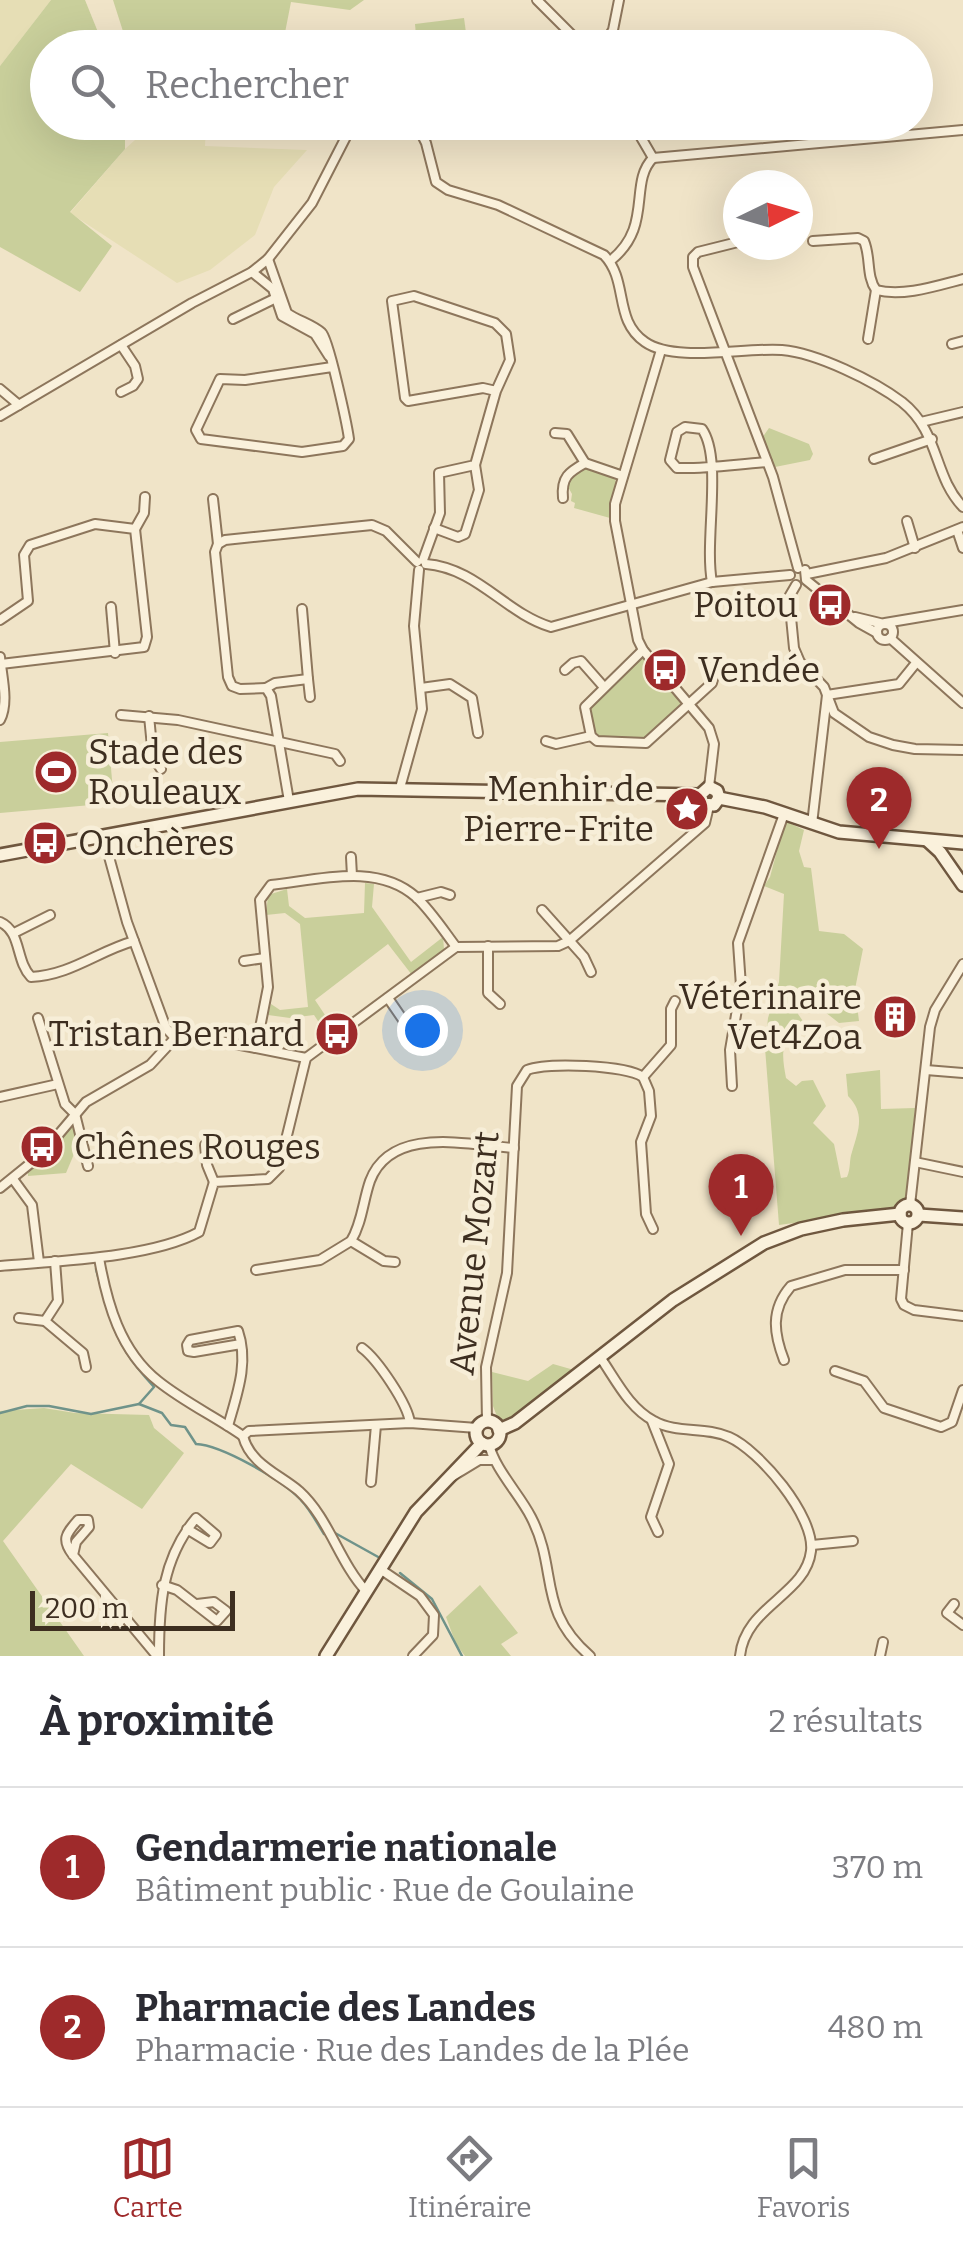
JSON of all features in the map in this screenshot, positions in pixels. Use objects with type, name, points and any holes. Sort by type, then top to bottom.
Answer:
[{"type":"street","points":[[536,0],[567,30]]},
{"type":"street","points":[[613,30],[619,0]]},
{"type":"street","points":[[933,133],[963,130]]},
{"type":"street","points":[[0,416],[252,272],[268,259],[312,203],[344,140]]},
{"type":"street","points":[[424,140],[436,182],[448,190],[498,205],[593,248],[610,261],[618,277],[627,322],[641,339],[661,350],[764,349],[805,354],[898,399],[921,422],[932,440],[949,488],[963,507]]},
{"type":"street","points":[[642,140],[653,158]]},
{"type":"street","points":[[610,261],[621,252],[638,221],[646,165],[653,158],[852,140]]},
{"type":"street","points":[[813,241],[864,240],[870,280],[876,290],[868,339]]},
{"type":"street","points":[[723,246],[698,252],[693,266],[781,501],[798,568],[883,640],[902,622]]},
{"type":"street","points":[[268,259],[288,313],[324,334],[330,345],[329,356]]},
{"type":"street","points":[[252,272],[266,282],[282,316],[320,340],[329,356],[332,367],[334,384],[344,406],[349,439],[344,446],[302,452],[197,436],[196,430],[220,378],[246,380],[332,367]]},
{"type":"street","points":[[876,290],[920,289],[963,280]]},
{"type":"street","points":[[434,528],[458,537],[466,534],[478,490],[475,465],[496,391],[510,360],[503,328],[414,296],[392,301],[404,398],[483,388],[496,391]]},
{"type":"street","points":[[233,319],[276,298]]},
{"type":"street","points":[[952,344],[963,342]]},
{"type":"street","points":[[120,392],[138,379],[135,366],[121,345]]},
{"type":"street","points":[[661,350],[615,504],[616,522],[630,604],[643,650],[709,728],[714,744],[703,804],[714,802],[784,814],[840,832],[958,844]]},
{"type":"street","points":[[0,389],[19,405]]},
{"type":"street","points":[[921,422],[963,412]]},
{"type":"street","points":[[712,582],[708,546],[712,466],[706,433],[697,427],[680,428],[670,455],[673,467],[712,466],[766,462]]},
{"type":"street","points":[[555,432],[567,434],[585,463],[623,476]]},
{"type":"street","points":[[874,459],[932,440]]},
{"type":"street","points":[[563,498],[566,474],[585,463]]},
{"type":"street","points":[[400,788],[419,723],[421,688],[414,626],[421,564],[441,502],[439,473],[475,465]]},
{"type":"street","points":[[0,720],[4,700],[0,660],[115,653],[139,650],[147,643],[135,529],[146,506],[145,497]]},
{"type":"street","points":[[213,499],[218,544],[215,552],[232,686],[266,688],[274,683],[308,679]]},
{"type":"street","points":[[907,521],[915,548]]},
{"type":"street","points":[[0,620],[28,601],[24,556],[30,545],[95,524],[135,529]]},
{"type":"street","points":[[218,544],[225,540],[372,525],[386,531],[421,564],[452,568],[493,590],[538,623],[551,626],[712,582],[790,575],[798,568]]},
{"type":"street","points":[[963,548],[960,528],[878,560],[807,577],[789,597],[794,648],[800,662],[819,680],[831,710],[842,720],[881,742],[915,749],[963,750]]},
{"type":"street","points":[[790,575],[796,585]]},
{"type":"street","points":[[111,606],[115,653]]},
{"type":"street","points":[[302,609],[310,697]]},
{"type":"street","points":[[855,617],[884,624],[963,610]]},
{"type":"street","points":[[877,632],[884,624]]},
{"type":"street","points":[[884,624],[916,663],[963,703]]},
{"type":"street","points":[[591,736],[585,707],[643,650]]},
{"type":"street","points":[[564,670],[572,662],[581,661],[603,686]]},
{"type":"street","points":[[826,695],[899,684],[916,663]]},
{"type":"street","points":[[546,740],[556,744],[591,736],[604,742],[646,743],[712,683],[717,664]]},
{"type":"street","points":[[421,688],[450,684],[472,698],[478,733]]},
{"type":"street","points":[[266,688],[271,696],[288,801]]},
{"type":"street","points":[[811,825],[826,695]]},
{"type":"street","points":[[121,715],[149,716],[335,754],[340,762]]},
{"type":"street","points":[[149,716],[153,757],[161,768]]},
{"type":"street","points":[[0,855],[358,788],[585,795],[704,791]]},
{"type":"street","points":[[214,1182],[275,1175],[306,1058],[456,946],[558,946],[569,942],[705,823],[714,802]]},
{"type":"street","points":[[732,1086],[730,1050],[741,986],[738,944],[784,814]]},
{"type":"street","points":[[103,835],[134,941],[166,1028],[174,1038],[306,1058]]},
{"type":"street","points":[[928,841],[963,885]]},
{"type":"street","points":[[946,861],[946,848],[958,844]]},
{"type":"street","points":[[351,856],[352,876]]},
{"type":"street","points":[[256,1048],[268,987],[260,900],[266,888],[352,876],[380,878],[417,898],[456,946]]},
{"type":"street","points":[[417,898],[441,892],[450,895]]},
{"type":"street","points":[[542,910],[584,958],[591,972]]},
{"type":"street","points":[[14,933],[50,915]]},
{"type":"street","points":[[0,922],[14,933],[23,969],[31,978],[92,962],[105,950],[134,941]]},
{"type":"street","points":[[488,946],[488,993],[500,1004]]},
{"type":"street","points":[[244,960],[265,958]]},
{"type":"street","points":[[963,964],[934,1014],[901,1299],[914,1310],[963,1316]]},
{"type":"street","points":[[388,998],[410,1030]]},
{"type":"street","points":[[654,1228],[646,1214],[641,1142],[651,1116],[643,1078],[671,1045],[670,1009],[675,1001]]},
{"type":"street","points":[[38,1018],[65,1104],[76,1114],[88,1166]]},
{"type":"street","points":[[0,1188],[42,1154],[86,1102],[150,1065],[174,1038]]},
{"type":"street","name":"Avenue Mozart","points":[[482,1424],[486,1367],[506,1284],[518,1086],[527,1070],[546,1065],[626,1070],[643,1078]]},
{"type":"street","points":[[926,1070],[963,1073]]},
{"type":"street","points":[[0,1097],[58,1084]]},
{"type":"street","points":[[256,1270],[320,1260],[351,1241],[371,1178],[387,1156],[398,1150],[426,1143],[514,1148]]},
{"type":"street","points":[[0,1266],[94,1258],[186,1239],[200,1232],[214,1182],[207,1165],[206,1145]]},
{"type":"street","points":[[916,1162],[963,1172]]},
{"type":"street","points":[[12,1179],[32,1204],[39,1262]]},
{"type":"street","points":[[499,1430],[515,1424],[673,1300],[764,1243],[801,1229],[843,1220],[909,1214],[963,1218]]},
{"type":"street","points":[[351,1241],[384,1261],[395,1262]]},
{"type":"street","points":[[94,1258],[132,1354],[157,1380],[243,1436],[254,1456],[298,1491],[366,1591]]},
{"type":"street","points":[[45,1320],[58,1301],[55,1262]]},
{"type":"street","points":[[784,1360],[775,1342],[775,1330],[779,1308],[791,1286],[844,1270],[904,1270]]},
{"type":"street","points":[[19,1318],[45,1320],[83,1353],[86,1367]]},
{"type":"street","points":[[228,1426],[242,1369],[241,1344],[238,1331],[190,1340],[186,1345],[188,1351],[194,1352],[241,1344]]},
{"type":"street","points":[[362,1348],[387,1376],[410,1423]]},
{"type":"street","points":[[600,1357],[633,1406],[665,1426],[717,1433],[744,1446],[795,1504],[812,1546],[810,1558],[792,1585],[764,1609],[747,1631],[740,1656]]},
{"type":"street","points":[[836,1371],[864,1380],[884,1408],[945,1427],[952,1422],[962,1397]]},
{"type":"street","points":[[874,1417],[884,1408]]},
{"type":"street","points":[[652,1420],[669,1464],[651,1517],[658,1532]]},
{"type":"street","points":[[243,1436],[249,1431],[410,1423],[493,1422],[499,1430],[497,1440],[485,1444],[427,1498],[326,1656]]},
{"type":"street","points":[[482,1424],[477,1438],[512,1483],[538,1534],[556,1613],[569,1636],[590,1656]]},
{"type":"street","points":[[371,1482],[376,1425]]},
{"type":"street","points":[[447,1478],[461,1474],[479,1460],[494,1460]]},
{"type":"street","points":[[158,1656],[162,1585],[187,1529]]},
{"type":"street","points":[[812,1546],[853,1541]]},
{"type":"street","points":[[72,1555],[158,1656]]},
{"type":"street","points":[[380,1568],[420,1596],[434,1615],[433,1636],[414,1656]]},
{"type":"street","points":[[162,1585],[196,1604]]},
{"type":"street","points":[[954,1604],[947,1613],[963,1625]]},
{"type":"street","points":[[146,1639],[159,1635]]},
{"type":"street","points":[[880,1656],[883,1642]]},
{"type":"shaded area","points":[[0,0],[51,0],[0,66]]},
{"type":"shaded area","points":[[135,140],[205,140],[205,146],[307,150],[274,187],[255,235],[210,270],[177,283],[70,213]]},
{"type":"green space","points":[[51,0],[85,0],[97,30],[30,30],[30,140],[125,140],[125,149],[70,212],[112,246],[80,292],[0,247],[0,66]]},
{"type":"green space","points":[[113,0],[364,0],[350,10],[291,2],[286,30],[123,30]]},
{"type":"green space","points":[[464,18],[466,30],[416,30],[415,24]]},
{"type":"green space","points":[[769,428],[809,444],[813,454],[810,460],[775,467],[762,438]]},
{"type":"green space","points":[[585,467],[612,474],[616,482],[610,518],[574,508],[567,485],[569,477]]},
{"type":"green space","points":[[642,656],[681,700],[680,705],[643,739],[598,738],[586,707]]},
{"type":"green space","name":"Stade des Rouleaux","points":[[108,733],[114,803],[0,813],[0,742]]},
{"type":"green space","points":[[785,821],[804,830],[799,851],[804,867],[811,868],[819,931],[844,934],[863,949],[855,989],[859,1021],[839,1023],[825,1012],[801,1005],[798,1014],[807,1027],[792,1036],[784,1047],[786,1078],[796,1086],[813,1080],[826,1106],[813,1123],[834,1144],[841,1178],[848,1174],[859,1123],[857,1109],[848,1096],[846,1074],[880,1070],[881,1109],[915,1108],[907,1195],[895,1209],[779,1225],[765,1048],[768,1018],[779,982],[784,894],[764,886]]},
{"type":"green space","points":[[365,883],[374,884],[372,907],[411,962],[443,937],[444,949],[412,975],[388,944],[315,1000],[337,1033],[330,1039],[314,1015],[268,1015],[271,1004],[280,1010],[308,1007],[300,924],[285,913],[266,915],[268,895],[287,889],[289,906],[305,918],[364,913]]},
{"type":"green space","points":[[70,1124],[74,1126],[77,1147],[66,1173],[28,1176],[28,1169]]},
{"type":"green space","points":[[553,1364],[574,1370],[507,1420],[498,1419],[493,1406],[492,1372],[528,1381]]},
{"type":"green space","points":[[44,1408],[149,1415],[154,1428],[184,1453],[142,1509],[71,1464],[3,1541],[84,1656],[0,1656],[0,1411]]},
{"type":"green space","points":[[480,1585],[518,1633],[501,1644],[511,1656],[465,1656],[456,1644],[446,1617]]},
{"type":"waterway","points":[[96,1269],[102,1291]]},
{"type":"waterway","points":[[109,1313],[127,1353],[154,1387],[139,1404],[162,1413],[171,1425],[185,1427],[196,1444],[235,1457],[281,1483],[304,1504],[324,1534]]},
{"type":"waterway","points":[[0,1413],[27,1406],[49,1406],[91,1414],[139,1404]]},
{"type":"waterway","points":[[335,1533],[380,1558]]},
{"type":"waterway","points":[[400,1573],[432,1599],[462,1656]]},
{"type":"place","name":"Poitou","points":[[830,605]]},
{"type":"place","name":"Vendée","points":[[665,670]]},
{"type":"place","name":"Stade des Rouleaux","points":[[56,772]]},
{"type":"place","name":"Menhir de Pierre-Frite","points":[[687,809]]},
{"type":"place","name":"Onchères","points":[[45,843]]},
{"type":"place","name":"Pharmacie des Landes","points":[[879,849]]},
{"type":"place","name":"Vétérinaire Vet4Zoa","points":[[895,1017]]},
{"type":"place","name":"Tristan Bernard","points":[[337,1034]]},
{"type":"place","name":"Chênes Rouges","points":[[42,1147]]},
{"type":"place","name":"Gendarmerie nationale","points":[[741,1236]]}]
